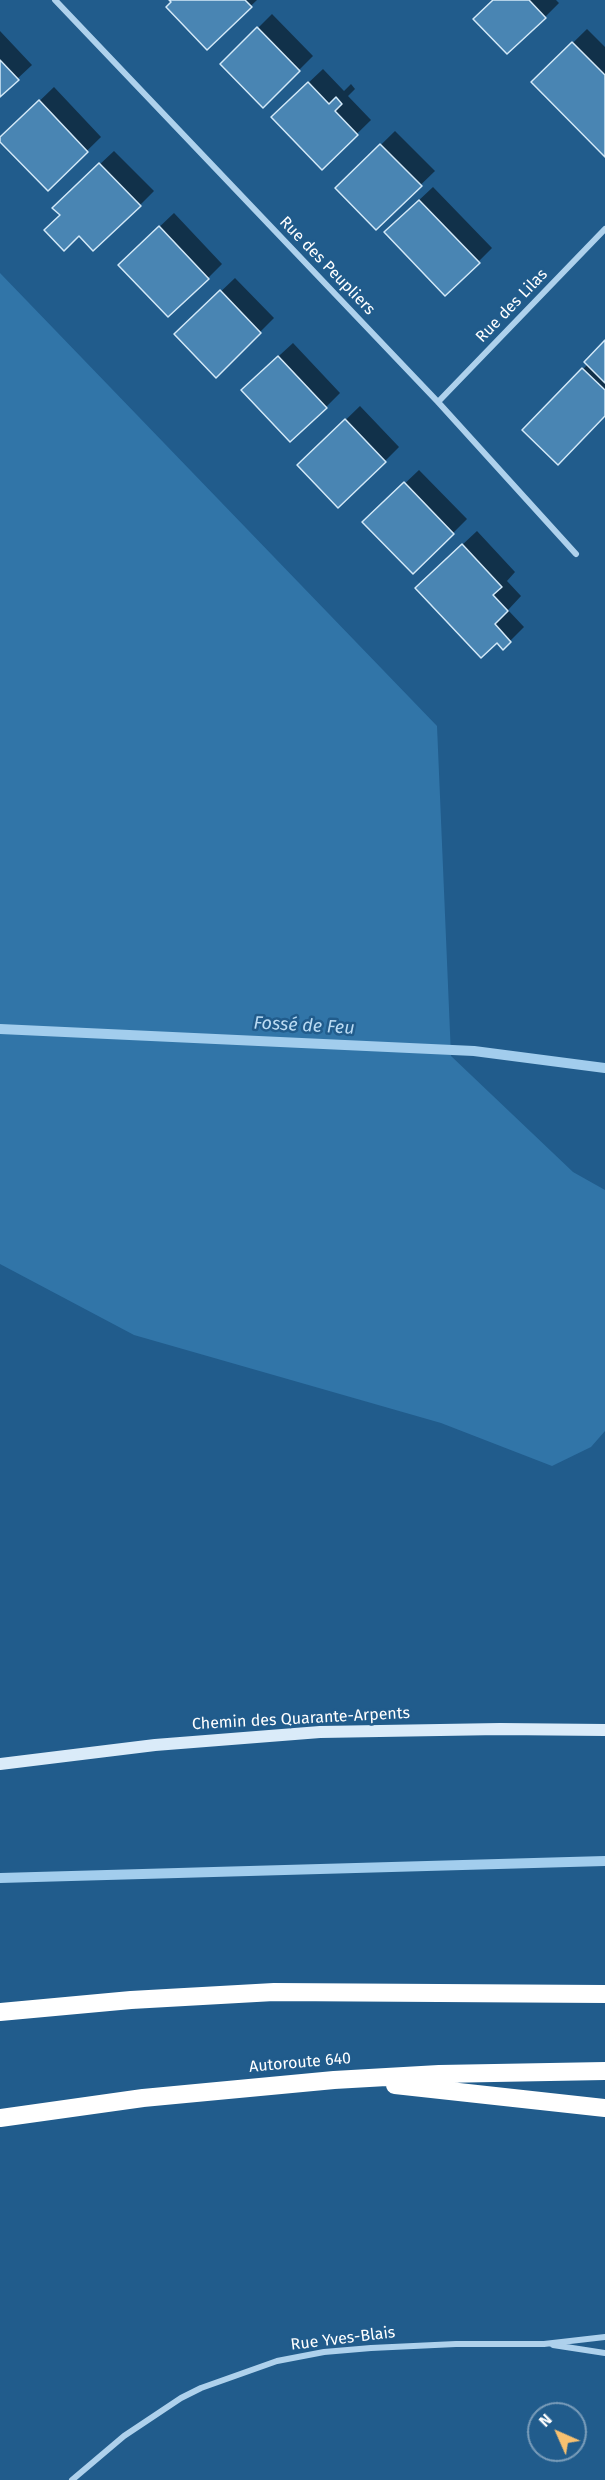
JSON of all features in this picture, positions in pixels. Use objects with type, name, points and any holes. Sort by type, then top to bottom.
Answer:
[{"type":"highway","points":[[482,1992],[605,1981]]},
{"type":"highway","points":[[0,2012],[131,2000],[274,1992],[605,1994]]},
{"type":"highway","name":"Autoroute 640","points":[[0,2118],[165,2096],[333,2080],[439,2074],[605,2071]]},
{"type":"highway","points":[[333,2080],[605,2108]]},
{"type":"street","name":"Rue des Peupliers","points":[[55,0],[438,402],[576,554]]},
{"type":"street","name":"Rue des Lilas","points":[[438,402],[605,229]]},
{"type":"street","name":"Chemin des Quarante-Arpents","points":[[0,1764],[155,1745],[289,1734],[441,1729],[605,1730]]},
{"type":"street","name":"Rue Yves-Blais","points":[[72,2480],[124,2436],[181,2398],[201,2388],[277,2361],[324,2352],[371,2348],[456,2344],[543,2344],[605,2337]]},
{"type":"street","name":"Rue Yves-Blais","points":[[543,2344],[605,2353]]},
{"type":"shaded area","points":[[0,273],[437,726],[451,1056],[573,1172],[605,1190],[605,1431],[591,1447],[552,1466],[441,1423],[134,1335],[0,1264]]},
{"type":"building","points":[[169,0],[245,0],[252,7],[207,50],[166,7],[171,2]]},
{"type":"building","points":[[493,0],[529,0],[546,18],[507,54],[473,19]]},
{"type":"building","points":[[257,27],[300,71],[263,108],[220,64]]},
{"type":"building","points":[[572,42],[605,75],[605,157],[531,82]]},
{"type":"building","points":[[0,60],[19,80],[0,97]]},
{"type":"building","points":[[308,82],[329,104],[336,97],[342,104],[335,111],[358,135],[322,170],[271,117]]},
{"type":"building","points":[[39,100],[88,152],[48,191],[0,142],[0,137]]},
{"type":"building","points":[[380,144],[422,186],[376,230],[335,188]]},
{"type":"building","points":[[99,163],[141,206],[93,251],[79,236],[64,251],[44,230],[60,215],[52,208]]},
{"type":"building","points":[[419,200],[480,263],[445,296],[384,232]]},
{"type":"building","points":[[159,226],[209,279],[168,317],[118,265]]},
{"type":"building","points":[[220,290],[261,333],[216,378],[174,334]]},
{"type":"building","points":[[605,340],[605,383],[584,362]]},
{"type":"building","points":[[278,356],[327,408],[290,442],[241,390]]},
{"type":"building","points":[[582,368],[605,390],[605,416],[558,465],[522,430]]},
{"type":"building","points":[[345,419],[386,462],[338,508],[297,465]]},
{"type":"building","points":[[404,482],[454,534],[413,574],[362,522]]},
{"type":"building","points":[[462,544],[502,587],[493,595],[508,611],[495,624],[511,642],[503,650],[497,643],[481,658],[415,588]]},
{"type":"waterway","name":"Fossé de Feu","points":[[0,1029],[474,1051],[605,1068]]},
{"type":"waterway","points":[[0,1878],[605,1861]]}]
